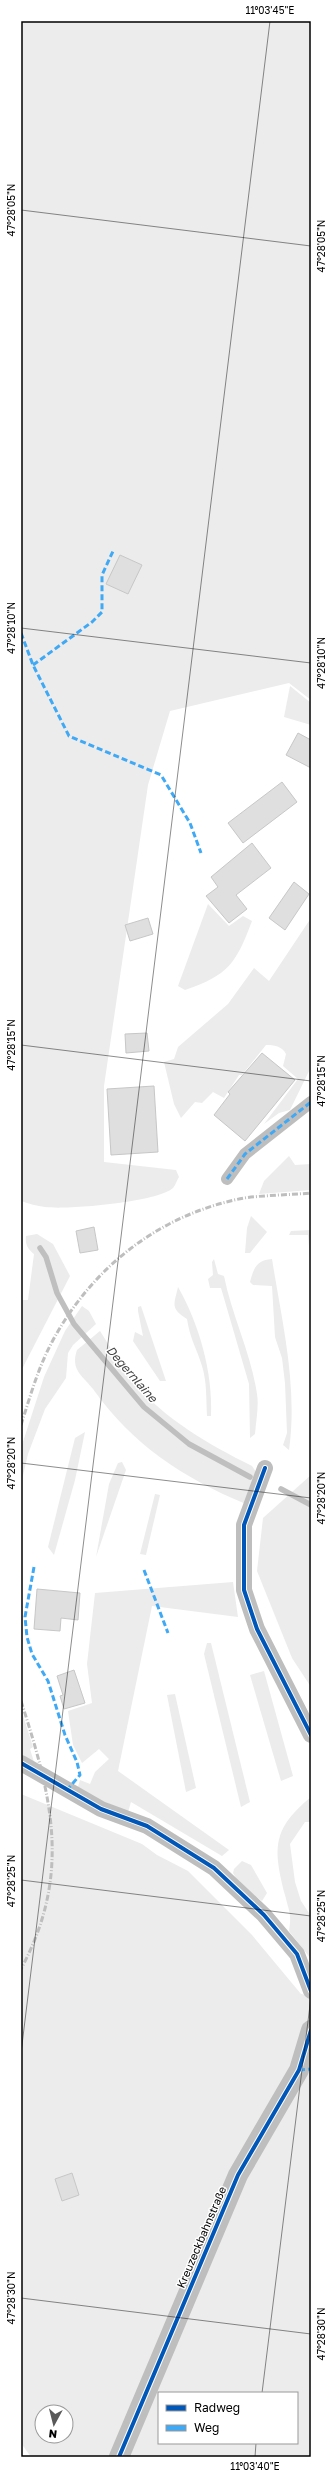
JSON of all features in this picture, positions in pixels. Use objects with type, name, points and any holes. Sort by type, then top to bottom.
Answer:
[{"type":"street","points":[[227,1179],[244,1154],[311,1102]]},
{"type":"street","points":[[266,1468],[244,1525],[244,1590],[257,1629],[311,1735]]},
{"type":"street","points":[[21,1763],[101,1809],[148,1826],[214,1868],[264,1915],[297,1954],[311,1991]]},
{"type":"street","name":"Kreuzeckbahnstraße","points":[[119,2457],[238,2176],[299,2070],[311,2030]]},
{"type":"shaded area","points":[[21,21],[311,21],[311,700],[289,683],[170,711],[148,785],[104,1086],[104,1162],[176,1170],[179,1177],[173,1188],[164,1193],[150,1197],[112,1204],[56,1208],[33,1205],[21,1201]]},
{"type":"shaded area","points":[[290,686],[311,703],[311,725],[284,717]]},
{"type":"shaded area","points":[[208,904],[229,926],[243,916],[252,921],[241,947],[229,966],[212,979],[185,990],[178,986]]},
{"type":"shaded area","points":[[311,918],[311,1067],[290,1110],[279,1113],[264,1124],[298,1079],[283,1066],[286,1054],[284,1051],[278,1046],[266,1045],[242,1075],[239,1075],[224,1098],[213,1092],[202,1103],[195,1102],[181,1118],[174,1104],[164,1062],[174,1059],[178,1047],[228,1004],[254,968],[269,981]]},
{"type":"shaded area","points":[[289,1156],[295,1165],[311,1164],[311,1190],[259,1194],[264,1181]]},
{"type":"shaded area","points":[[251,1216],[267,1232],[250,1253],[245,1253],[247,1228]]},
{"type":"shaded area","points":[[311,1230],[311,1270],[308,1235],[289,1235],[291,1231]]},
{"type":"shaded area","points":[[37,1234],[53,1244],[70,1276],[21,1371],[21,1300],[28,1300],[34,1254],[27,1246],[26,1236]]},
{"type":"shaded area","points":[[214,1259],[218,1274],[224,1276],[227,1291],[254,1379],[258,1399],[258,1409],[255,1434],[250,1438],[249,1384],[221,1288],[210,1288],[208,1279],[213,1275],[212,1262]]},
{"type":"shaded area","points":[[272,1259],[288,1354],[292,1402],[289,1450],[283,1445],[287,1433],[285,1383],[282,1358],[275,1337],[272,1286],[253,1285],[250,1282],[257,1265],[263,1261]]},
{"type":"shaded area","points":[[178,1287],[186,1301],[203,1349],[210,1382],[211,1416],[207,1416],[204,1372],[187,1319],[178,1312],[175,1306],[175,1298]]},
{"type":"shaded area","points":[[82,1306],[89,1311],[96,1324],[73,1345],[68,1353],[66,1378],[45,1409],[28,1454],[21,1484],[21,1448],[44,1377],[65,1331]]},
{"type":"shaded area","points":[[141,1306],[166,1381],[160,1381],[133,1341],[135,1332],[143,1336],[138,1311],[138,1307]]},
{"type":"shaded area","points":[[100,1331],[133,1382],[159,1408],[204,1440],[252,1466],[256,1472],[246,1504],[201,1483],[161,1458],[142,1443],[108,1409],[76,1368],[75,1363],[77,1350]]},
{"type":"shaded area","points":[[85,1432],[75,1480],[54,1555],[48,1547],[75,1438]]},
{"type":"shaded area","points":[[122,1462],[126,1470],[96,1557],[109,1484],[118,1463]]},
{"type":"shaded area","points":[[311,1475],[311,1687],[292,1658],[257,1571],[263,1518]]},
{"type":"shaded area","points":[[155,1494],[160,1495],[146,1555],[140,1554]]},
{"type":"shaded area","points":[[233,1582],[238,1617],[152,1606],[118,1771],[229,1850],[222,1856],[131,1802],[128,1812],[77,1790],[80,1780],[90,1784],[95,1772],[109,1759],[99,1749],[82,1763],[73,1745],[68,1711],[92,1703],[87,1664],[95,1593]]},
{"type":"shaded area","points":[[207,1643],[211,1643],[250,1802],[241,1807],[204,1654]]},
{"type":"shaded area","points":[[264,1671],[293,1776],[281,1781],[250,1675]]},
{"type":"shaded area","points":[[175,1694],[196,1788],[186,1792],[167,1695]]},
{"type":"shaded area","points":[[21,1709],[33,1747],[30,1749],[34,1762],[21,1754]]},
{"type":"shaded area","points":[[21,1794],[142,1844],[157,1855],[188,1871],[252,1935],[301,1994],[311,1996],[311,2457],[31,2457],[21,2443]]},
{"type":"shaded area","points":[[311,1797],[311,1822],[305,1822],[290,1844],[295,1882],[301,1901],[311,1916],[311,1959],[289,1931],[290,1913],[281,1879],[278,1852],[282,1830],[298,1808]]},
{"type":"shaded area","points":[[242,1861],[251,1865],[267,1893],[262,1901],[239,1883],[233,1873],[234,1869]]},
{"type":"building","points":[[120,555],[142,565],[128,594],[106,584]]},
{"type":"building","points":[[298,733],[311,740],[311,768],[286,755]]},
{"type":"building","points":[[282,782],[297,802],[243,843],[228,823]]},
{"type":"building","points":[[252,843],[271,868],[236,895],[247,909],[229,923],[206,896],[218,887],[211,877]]},
{"type":"building","points":[[294,882],[309,894],[285,930],[269,918]]},
{"type":"building","points":[[148,918],[153,934],[130,941],[125,925]]},
{"type":"building","points":[[147,1033],[149,1051],[126,1053],[125,1034]]},
{"type":"building","points":[[262,1053],[295,1080],[245,1141],[214,1115],[230,1094],[228,1092]]},
{"type":"building","points":[[154,1086],[158,1152],[111,1155],[107,1089]]},
{"type":"building","points":[[94,1227],[98,1250],[80,1253],[76,1231]]},
{"type":"building","points":[[37,1589],[80,1593],[78,1620],[61,1618],[60,1631],[34,1629]]},
{"type":"building","points":[[74,1670],[85,1703],[64,1709],[60,1696],[63,1695],[57,1676]]},
{"type":"building","points":[[72,2173],[79,2195],[62,2201],[55,2179]]},
{"type":"waterway","name":"Degernlaine","points":[[40,1248],[46,1257],[57,1293],[74,1324],[144,1407],[189,1444],[250,1477]]},
{"type":"waterway","name":"Degernlaine","points":[[281,1489],[311,1505]]},
{"type":"railway","points":[[21,1425],[43,1362],[52,1342],[68,1315],[87,1290],[108,1268],[132,1248],[157,1231],[184,1217],[213,1206],[244,1198],[311,1193]]},
{"type":"railway","points":[[21,1701],[41,1770],[48,1803],[52,1835],[52,1868],[47,1901],[37,1934],[21,1969]]},
{"type":"marked path","points":[[33,665],[92,622],[102,612],[102,575],[114,549]]},
{"type":"marked path","points":[[21,633],[33,665],[69,736],[161,775],[190,823],[201,853]]},
{"type":"marked path","points":[[227,1179],[245,1154],[311,1102]]},
{"type":"marked path","points":[[34,1567],[25,1617],[27,1637],[32,1654],[48,1681],[65,1735],[77,1762],[80,1775],[66,1791]]},
{"type":"marked path","points":[[144,1570],[168,1633]]},
{"type":"marked path","points":[[299,2070],[311,2069]]},
{"type":"cycle path","points":[[265,1468],[244,1525],[244,1590],[257,1629],[311,1735]]},
{"type":"cycle path","points":[[21,1763],[101,1809],[147,1826],[214,1868],[264,1915],[297,1954],[311,1991]]},
{"type":"cycle path","points":[[119,2457],[238,2175],[299,2070],[311,2030]]}]
